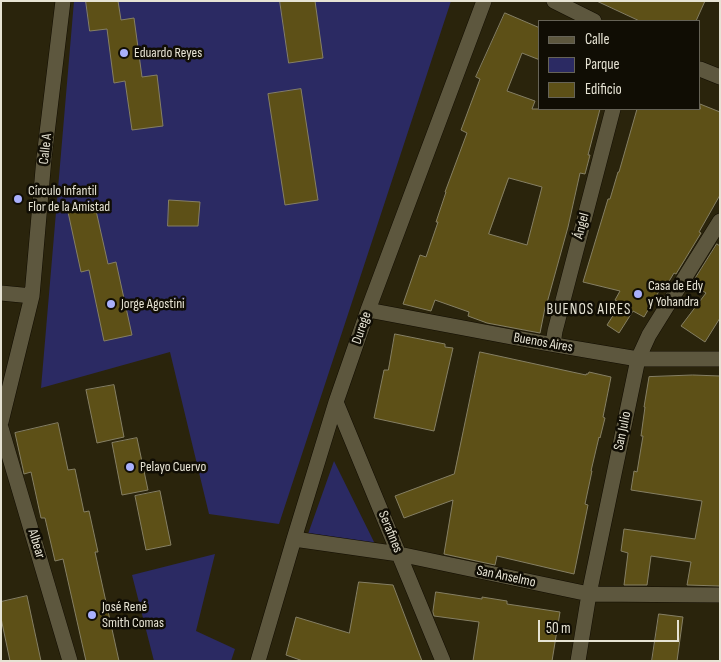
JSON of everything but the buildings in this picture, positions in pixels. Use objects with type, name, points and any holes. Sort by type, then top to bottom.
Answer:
[{"type":"street","name":"Calle A","points":[[32,296],[44,158],[62,1]]},
{"type":"street","name":"Durege","points":[[258,661],[336,402],[368,310],[484,1]]},
{"type":"street","points":[[554,1],[592,20]]},
{"type":"street","points":[[701,69],[720,78]]},
{"type":"street","name":"Ángel","points":[[553,344],[613,110]]},
{"type":"street","name":"San Julio","points":[[578,661],[589,594],[638,359],[649,335],[720,221]]},
{"type":"street","points":[[1,293],[32,296],[1,422]]},
{"type":"street","name":"Buenos Aires","points":[[368,310],[638,359],[720,359]]},
{"type":"street","name":"Serafines","points":[[336,402],[443,661]]},
{"type":"street","name":"Albear","points":[[1,428],[70,661]]},
{"type":"street","name":"San Anselmo","points":[[294,539],[399,554],[589,594],[720,595]]},
{"type":"green space","points":[[74,1],[451,1],[279,524],[209,514],[170,352],[41,388]]},
{"type":"green space","points":[[334,461],[376,546],[308,534]]},
{"type":"green space","points":[[215,554],[196,631],[235,649],[231,661],[154,661],[132,575]]},
{"type":"place","name":"Eduardo Reyes","points":[[124,53]]},
{"type":"place","name":"Círculo Infantil Flor de la Amistad","points":[[18,199]]},
{"type":"place","name":"Casa de Edy y Yohandra","points":[[638,294]]},
{"type":"place","name":"Jorge Agostini","points":[[111,304]]},
{"type":"place","name":"Pelayo Cuervo","points":[[130,467]]},
{"type":"place","name":"José René Smith Comas","points":[[92,615]]},
{"type":"district","name":"BUENOS AIRES","points":[[589,310]]}]
